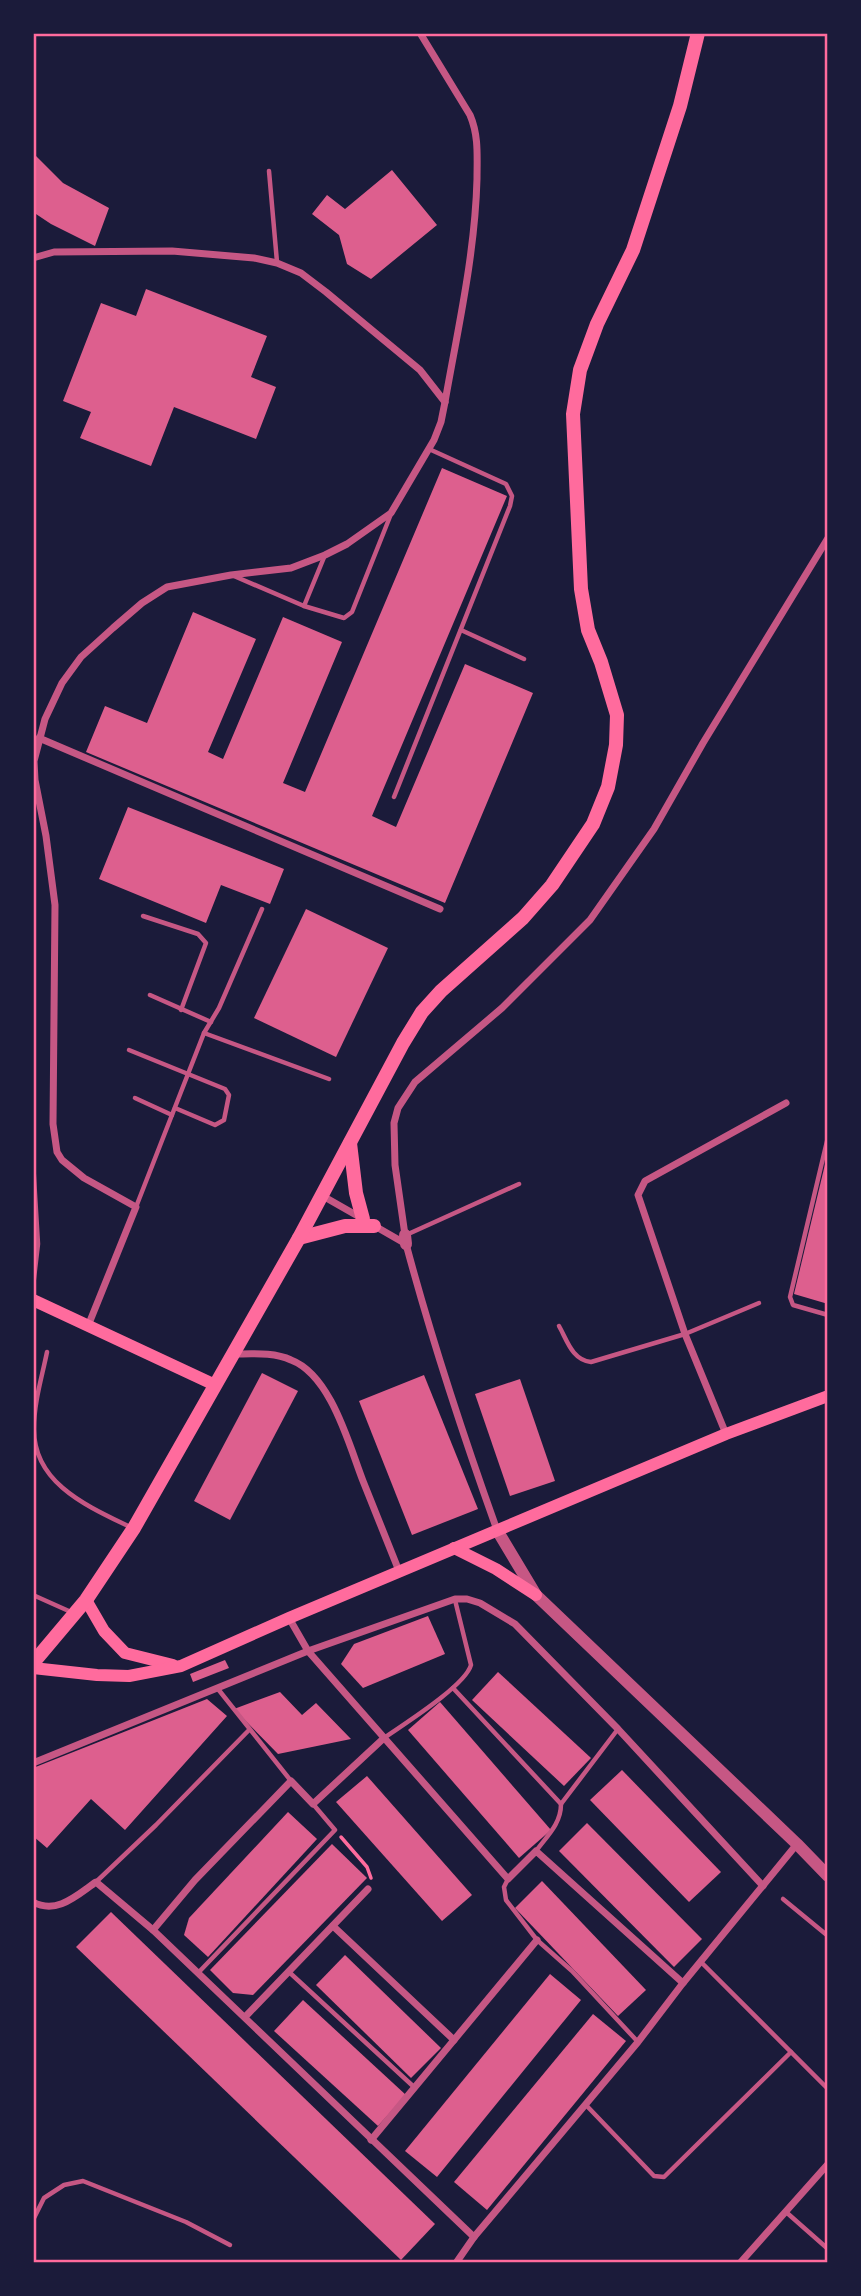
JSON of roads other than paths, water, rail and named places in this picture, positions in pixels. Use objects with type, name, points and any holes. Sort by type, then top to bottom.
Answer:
[{"type":"main road","points":[[33,1666],[86,1600],[134,1528],[299,1238],[422,1012],[474,959],[523,918],[552,886],[593,824],[608,787],[616,745],[617,715],[588,630],[581,589],[573,414],[580,370],[597,324],[633,250],[680,106],[698,33]]},
{"type":"main road","points":[[299,1238],[368,1222],[356,1193],[350,1141]]},
{"type":"main road","points":[[33,1300],[215,1385]]},
{"type":"main road","points":[[33,1666],[97,1675],[129,1676],[181,1666],[726,1434],[828,1395]]},
{"type":"main road","points":[[454,1548],[496,1569],[536,1595]]},
{"type":"main road","points":[[86,1600],[104,1631],[125,1653],[141,1659],[181,1666]]},
{"type":"street","points":[[88,1326],[136,1207],[72,1169],[57,1152],[53,1124],[55,905],[35,780],[34,761],[39,738],[62,683],[82,657],[142,603],[167,587],[231,575],[291,568],[347,544],[391,513],[429,449],[441,422],[472,248],[477,145],[475,127],[470,115],[420,33]]},
{"type":"street","points":[[33,258],[54,252],[172,251],[254,258],[277,263],[302,273],[326,292],[420,370],[445,402]]},
{"type":"street","points":[[828,538],[825,548],[703,743],[654,829],[590,920],[502,1008],[415,1082],[398,1108],[394,1123],[395,1165],[405,1239],[460,1428],[497,1530],[536,1595],[828,1876]]},
{"type":"street","points":[[39,738],[440,909]]},
{"type":"street","points":[[726,1434],[685,1334],[638,1195],[645,1181],[786,1103]]},
{"type":"street","points":[[321,1195],[368,1222],[405,1239]]},
{"type":"street","points":[[233,1353],[274,1355],[292,1360],[305,1368],[317,1381],[336,1412],[399,1571]]},
{"type":"street","points":[[33,1763],[309,1651],[455,1599],[467,1599],[480,1603],[515,1624],[618,1729],[763,1886]]},
{"type":"street","points":[[289,1618],[309,1651],[508,1879],[536,1851],[683,1983]]},
{"type":"street","points":[[153,1930],[195,1880],[291,1781],[313,1804],[384,1738]]},
{"type":"street","points":[[460,2261],[474,2237],[638,2042],[797,1844]]},
{"type":"street","points":[[33,1902],[39,1905],[61,1906],[96,1882],[153,1930],[474,2237]]},
{"type":"street","points":[[245,2017],[368,1889]]},
{"type":"street","points":[[333,1926],[454,2040]]},
{"type":"street","points":[[372,2140],[537,1940]]},
{"type":"street","points":[[740,2263],[828,2164]]},
{"type":"lane","points":[[269,171],[277,263]]},
{"type":"lane","points":[[394,797],[512,496],[506,484],[429,449]]},
{"type":"lane","points":[[231,575],[304,606],[344,618],[352,612],[391,513]]},
{"type":"lane","points":[[304,606],[325,555]]},
{"type":"lane","points":[[461,630],[524,659]]},
{"type":"lane","points":[[136,1207],[204,1033],[219,1008],[262,909]]},
{"type":"lane","points":[[143,916],[198,934],[206,943],[181,1010]]},
{"type":"lane","points":[[150,995],[211,1022]]},
{"type":"lane","points":[[204,1033],[329,1079]]},
{"type":"lane","points":[[129,1051],[228,1092],[230,1101],[224,1120],[215,1125],[175,1108]]},
{"type":"lane","points":[[135,1098],[172,1115]]},
{"type":"lane","points":[[828,1137],[790,1297],[793,1305],[828,1315]]},
{"type":"lane","points":[[33,1161],[38,1232],[33,1287]]},
{"type":"lane","points":[[405,1239],[519,1184]]},
{"type":"lane","points":[[559,1326],[575,1354],[584,1362],[591,1363],[685,1334],[759,1303]]},
{"type":"lane","points":[[47,1352],[34,1428],[37,1454],[51,1478],[74,1498],[134,1528]]},
{"type":"lane","points":[[33,1595],[75,1614]]},
{"type":"lane","points":[[384,1738],[453,1688],[464,1678],[471,1665],[455,1599]]},
{"type":"lane","points":[[453,1688],[561,1804]]},
{"type":"lane","points":[[218,1689],[291,1781]]},
{"type":"lane","points":[[536,1851],[561,1817],[561,1804],[618,1729]]},
{"type":"lane","points":[[96,1882],[249,1730]]},
{"type":"lane","points":[[198,1973],[335,1830],[313,1804]]},
{"type":"lane","points":[[508,1879],[504,1887],[506,1900],[537,1940],[572,1971],[638,2042]]},
{"type":"lane","points":[[783,1899],[828,1936]]},
{"type":"lane","points":[[701,1962],[828,2089]]},
{"type":"lane","points":[[289,1972],[415,2087]]},
{"type":"lane","points":[[585,2105],[654,2176],[664,2177],[790,2052]]},
{"type":"lane","points":[[33,2220],[44,2198],[64,2186],[83,2181],[186,2222],[230,2245]]},
{"type":"lane","points":[[786,2211],[828,2249]]}]
